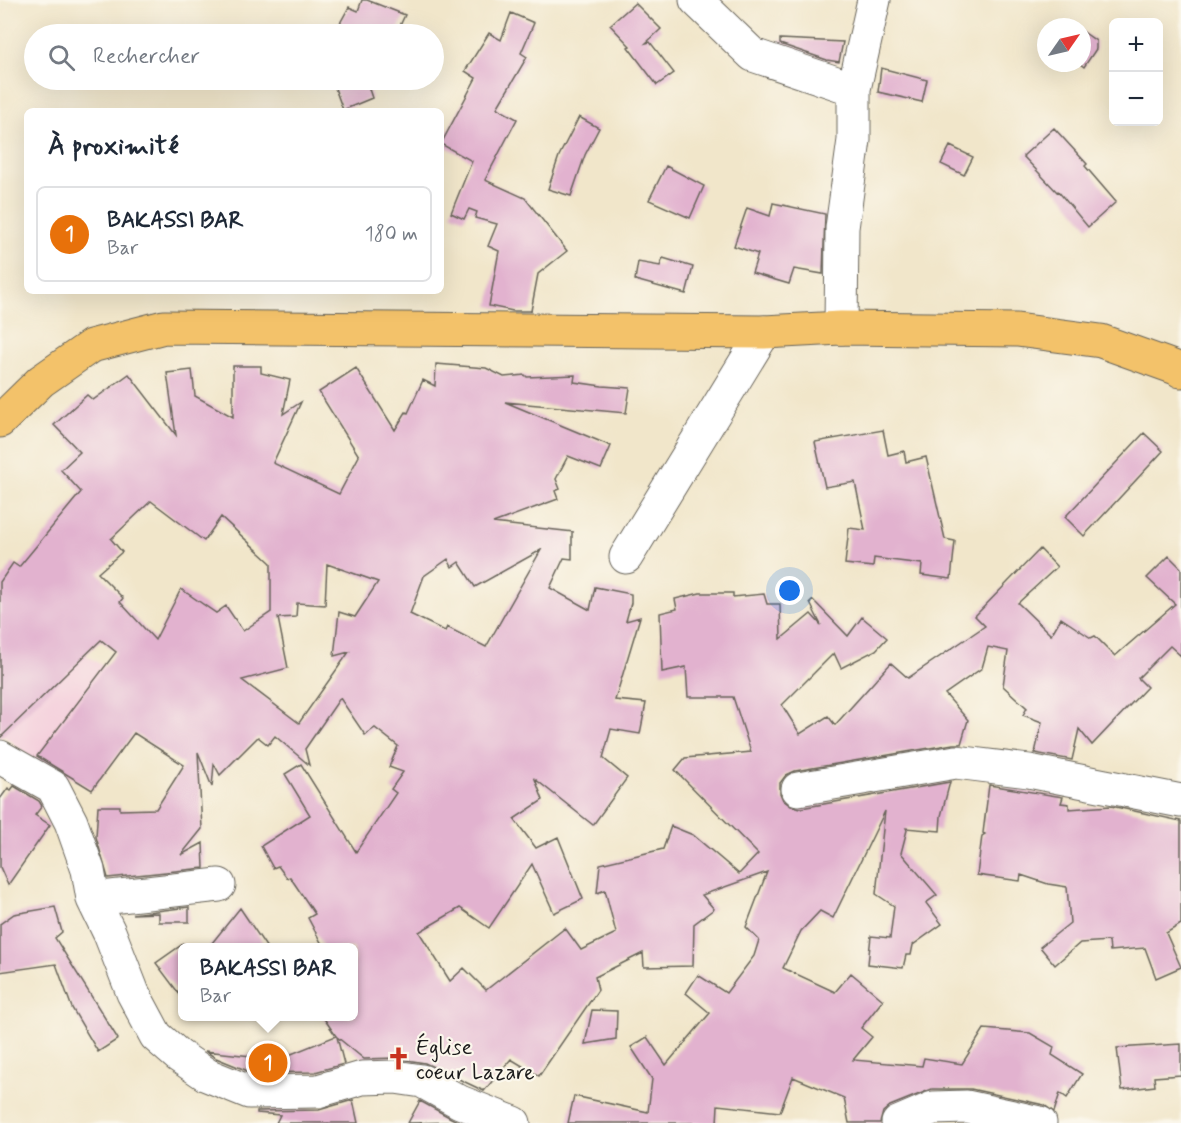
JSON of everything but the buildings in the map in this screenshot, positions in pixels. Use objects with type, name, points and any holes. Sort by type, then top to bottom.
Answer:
[{"type":"main road","points":[[0,421],[41,381],[91,346],[164,327],[764,332],[841,328],[1017,330],[1101,341],[1181,371]]},
{"type":"street","points":[[696,0],[753,55],[854,89]]},
{"type":"street","points":[[841,328],[842,228],[854,140],[854,89],[874,0]]},
{"type":"street","points":[[626,557],[764,332]]},
{"type":"street","points":[[0,757],[53,787],[71,822],[88,870],[93,899],[110,934],[133,993],[156,1036],[179,1056],[207,1075],[249,1092],[318,1091],[362,1078],[395,1077],[422,1081],[460,1102],[514,1123]]},
{"type":"street","points":[[798,789],[956,762],[1029,771],[1181,801]]},
{"type":"street","points":[[93,899],[219,885]]},
{"type":"street","points":[[898,1123],[933,1108],[967,1107],[1040,1123]]},
{"type":"shaded area","points":[[0,595],[44,628],[145,693],[61,784],[0,732]]},
{"type":"place","name":"Église coeur Lazare","points":[[398,1059]]},
{"type":"place","name":"BAKASSI BAR","points":[[268,1063]]}]
